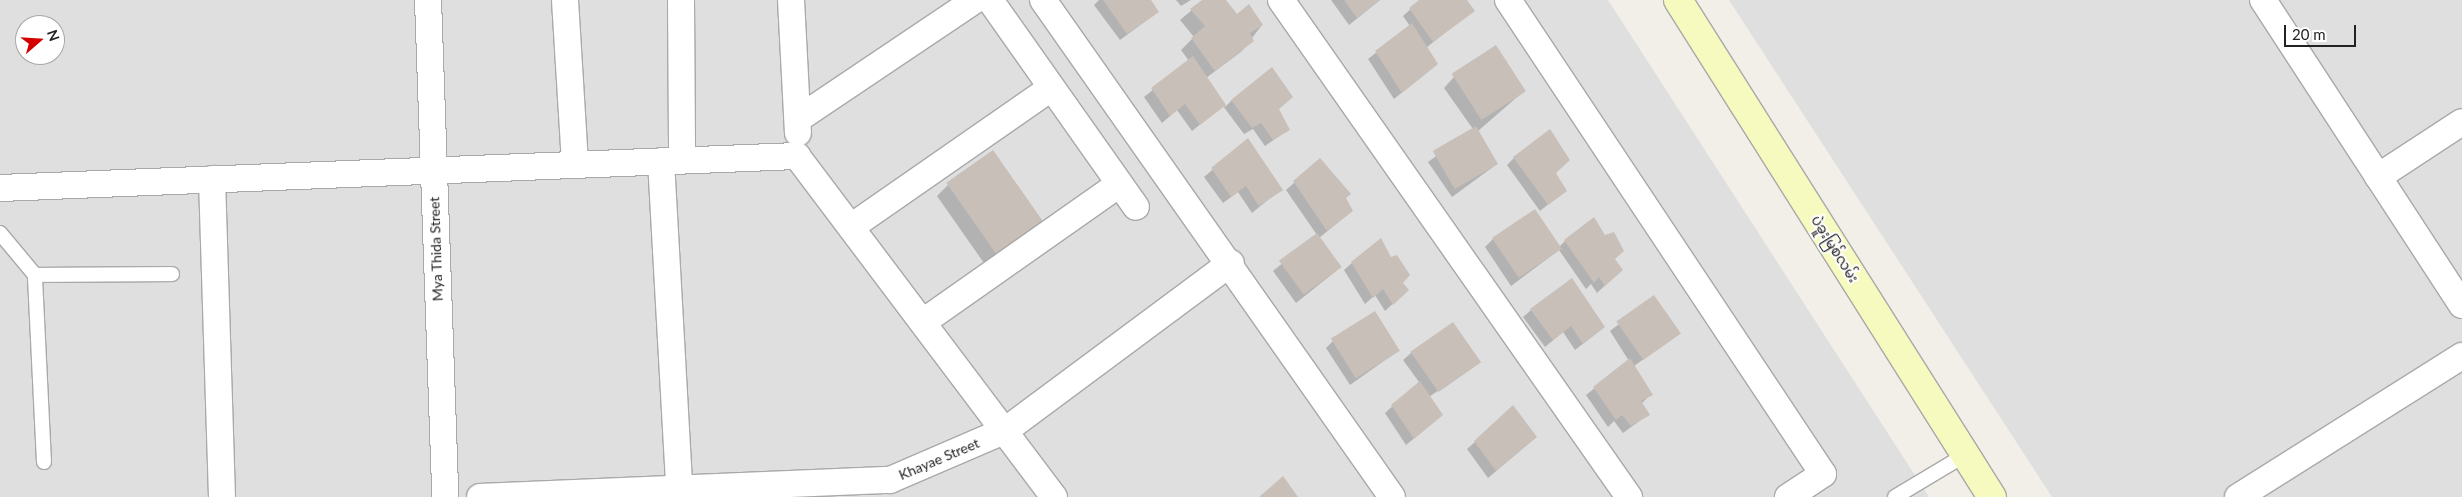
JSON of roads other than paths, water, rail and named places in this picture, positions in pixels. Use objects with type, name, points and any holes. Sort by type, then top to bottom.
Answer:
[{"type":"main road","name":"ပဲခူးမြစ်လမ်း","points":[[1678,0],[1992,497]]},
{"type":"street","name":"Mya Thida Street","points":[[428,0],[432,169],[445,497]]},
{"type":"street","points":[[564,0],[575,165]]},
{"type":"street","points":[[678,488],[672,161],[681,0]]},
{"type":"street","points":[[791,0],[798,120],[797,156],[1006,430],[1054,497]]},
{"type":"street","points":[[798,120],[975,0]]},
{"type":"street","points":[[990,0],[1136,207]]},
{"type":"street","points":[[1044,0],[1231,263],[1392,497]]},
{"type":"street","points":[[1281,0],[1629,497]]},
{"type":"street","points":[[1508,0],[1823,474],[1788,497]]},
{"type":"street","points":[[2263,0],[2462,306]]},
{"type":"street","points":[[851,227],[1051,88]]},
{"type":"street","points":[[2378,177],[2462,122]]},
{"type":"street","points":[[0,188],[432,169],[797,156]]},
{"type":"street","points":[[212,179],[222,497]]},
{"type":"street","points":[[923,322],[1119,184]]},
{"type":"street","name":"Khayae Street","points":[[480,497],[890,480],[1006,430],[1231,263]]},
{"type":"street","points":[[2238,497],[2462,356]]},
{"type":"lane","points":[[0,233],[35,275],[44,462]]},
{"type":"lane","points":[[35,275],[172,274]]},
{"type":"lane","points":[[1895,497],[1965,455]]}]
